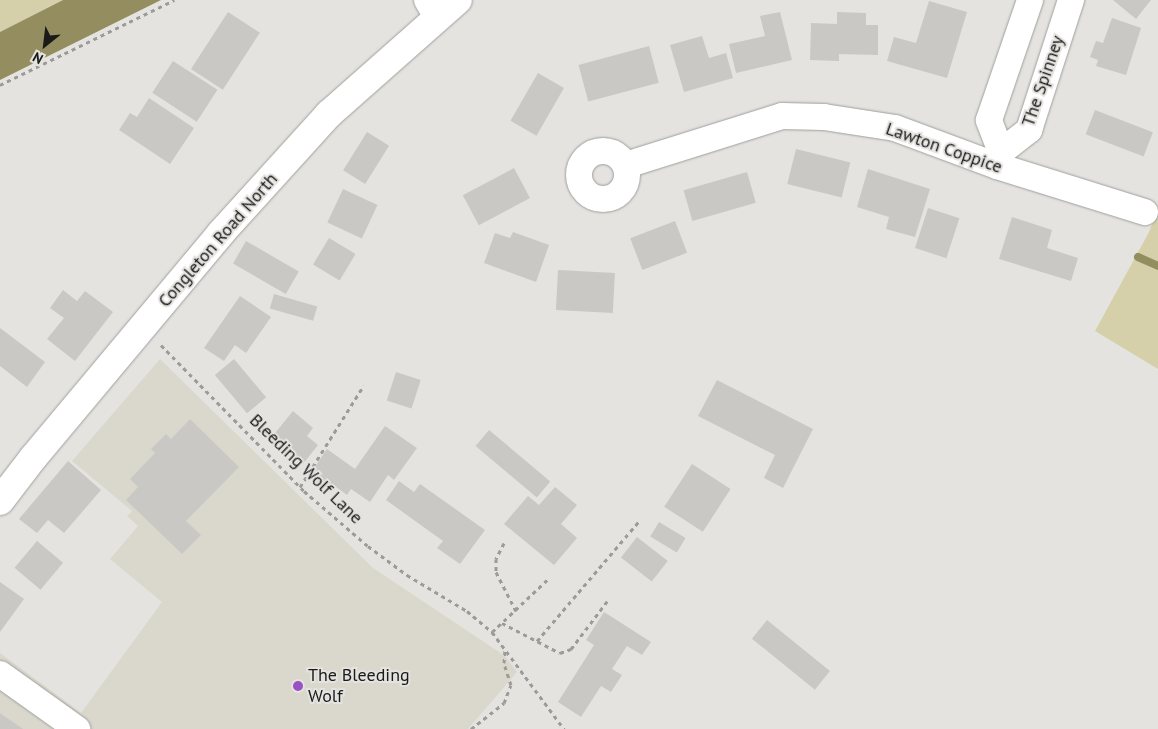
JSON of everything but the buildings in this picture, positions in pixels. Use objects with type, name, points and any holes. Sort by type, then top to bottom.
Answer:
[{"type":"highway","name":"Congleton Road North","points":[[0,501],[33,458],[221,233],[329,114],[432,8],[458,0]]},
{"type":"street","name":"The Spinney","points":[[1030,0],[989,120],[999,159],[1029,130],[1071,0]]},
{"type":"street","name":"Lawton Coppice","points":[[626,165],[782,116],[824,117],[895,128],[999,159],[1145,212]]},
{"type":"street","points":[[0,674],[77,729]]},
{"type":"path","points":[[0,86],[174,0]]},
{"type":"path","name":"Bleeding Wolf Lane","points":[[143,326],[300,487],[368,546],[407,575],[467,611],[492,632],[564,729]]},
{"type":"path","points":[[300,487],[364,385]]},
{"type":"path","points":[[537,642],[640,520]]},
{"type":"path","points":[[504,543],[496,558],[496,572],[516,611]]},
{"type":"path","points":[[492,632],[548,579]]},
{"type":"path","points":[[502,623],[560,653],[571,649],[608,600]]},
{"type":"path","points":[[471,729],[504,703],[512,685],[504,663],[506,651]]},
{"type":"shaded area","points":[[0,0],[63,0],[0,32]]},
{"type":"shaded area","points":[[63,0],[161,0],[0,80],[0,32]]},
{"type":"shaded area","points":[[1158,210],[1158,369],[1095,331],[1148,234]]},
{"type":"shaded area","points":[[160,359],[373,568],[505,656],[517,672],[468,729],[0,729],[0,653],[81,713],[162,602],[110,559],[138,526],[127,516],[132,511],[72,461]]},
{"type":"waterway","points":[[1138,257],[1158,266]]},
{"type":"place","name":"The Bleeding Wolf","points":[[298,686]]}]
